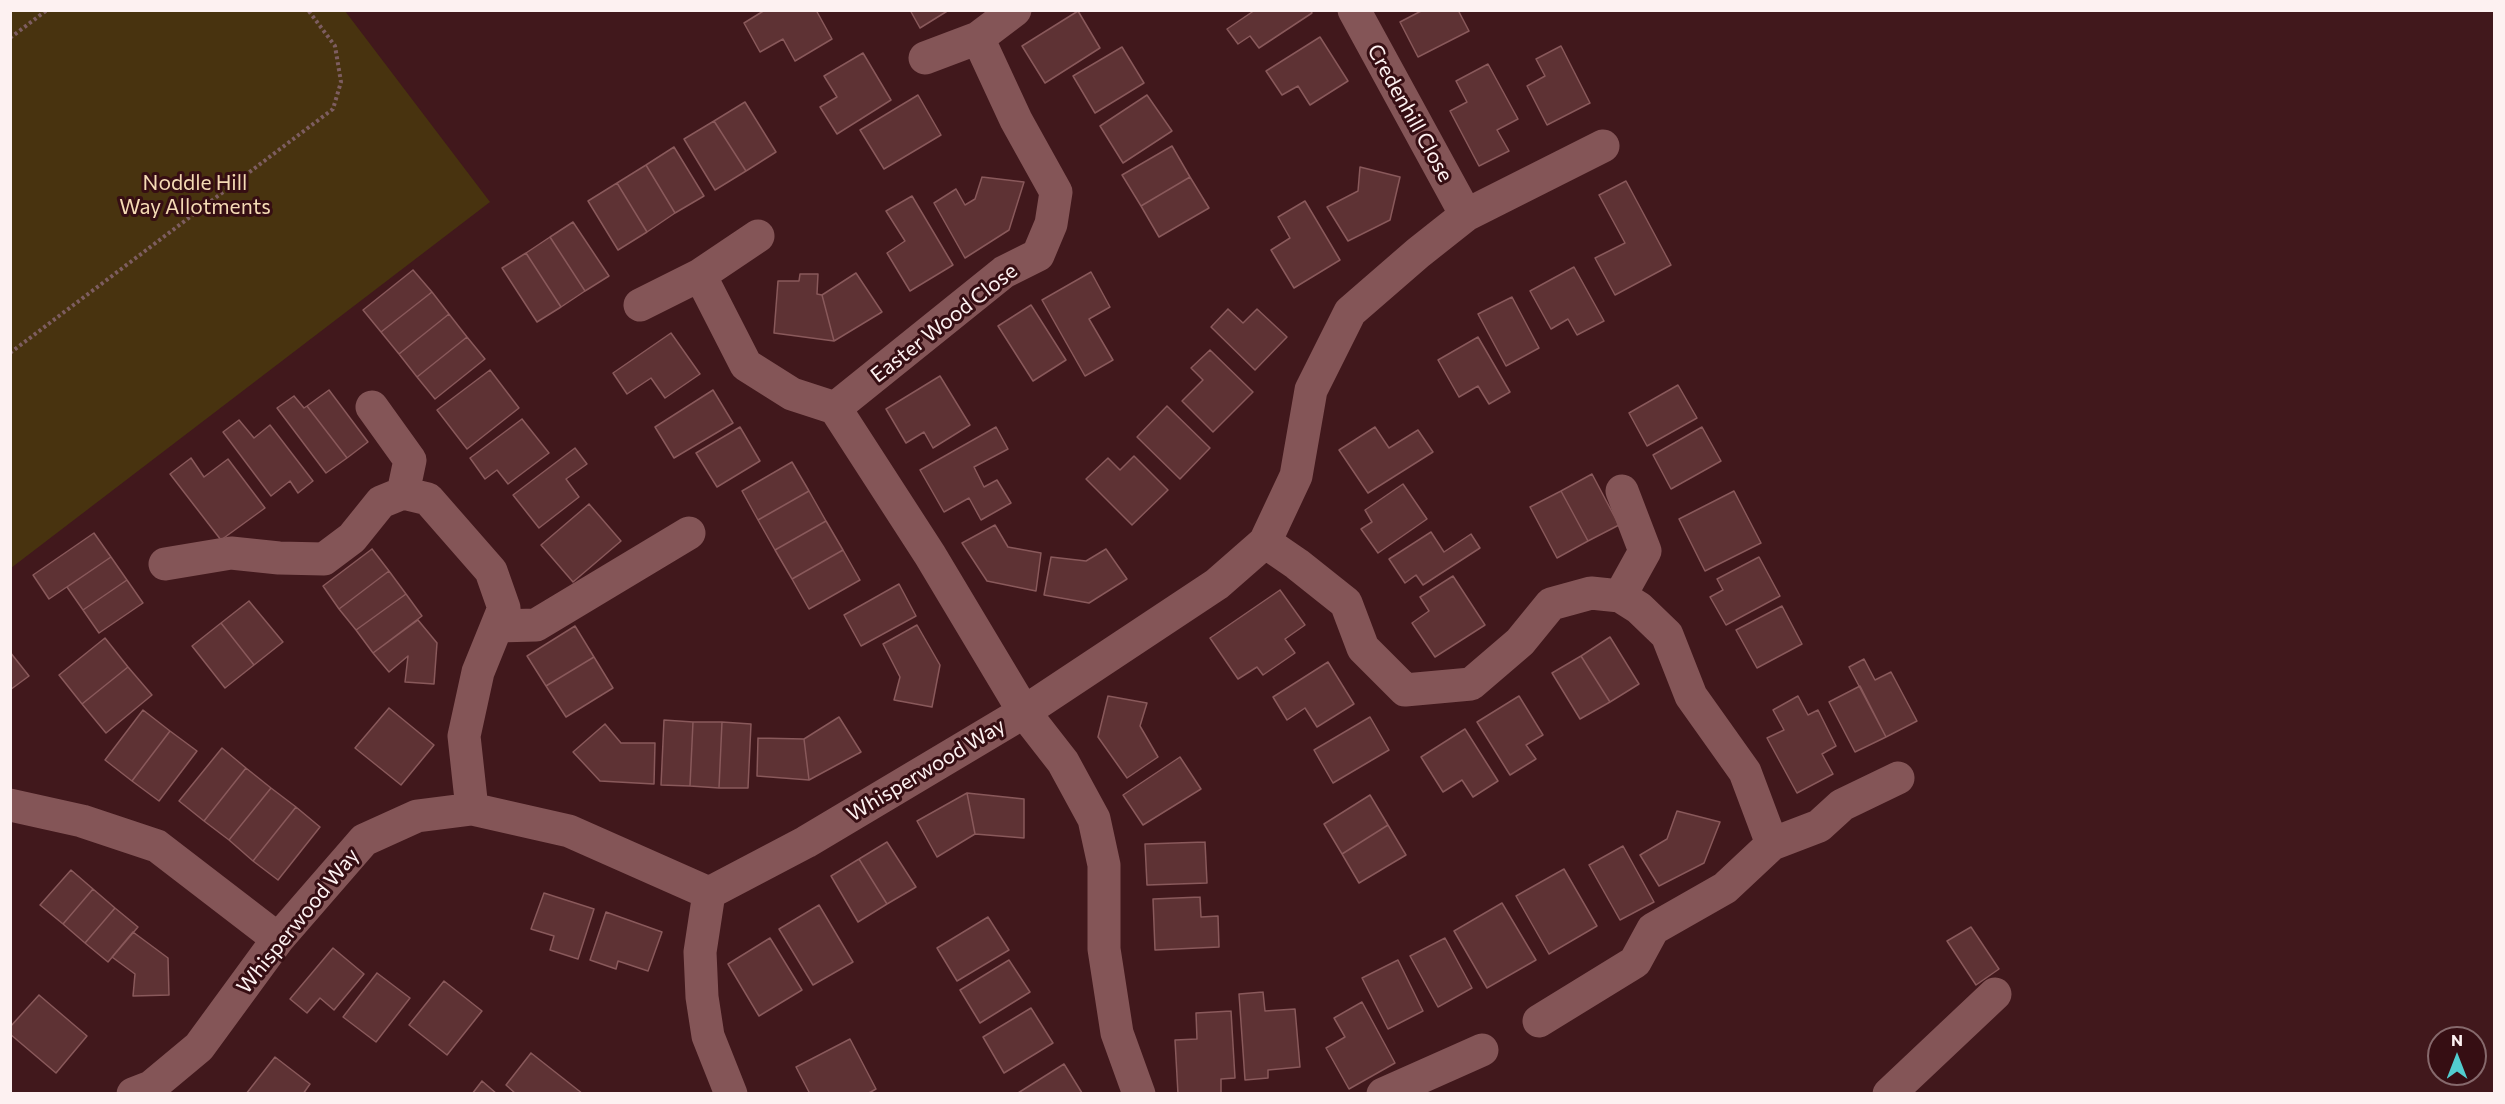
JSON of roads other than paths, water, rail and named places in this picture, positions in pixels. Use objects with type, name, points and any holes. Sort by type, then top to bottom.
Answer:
[{"type":"street","points":[[926,58],[978,38],[1015,10]]},
{"type":"street","name":"Credenhill Close","points":[[1354,10],[1466,215]]},
{"type":"street","name":"Easter Wood Close","points":[[835,408],[1004,272],[1038,255],[1051,224],[1056,192],[1017,120],[978,38]]},
{"type":"street","name":"Whisperwood Way","points":[[133,1094],[151,1087],[199,1047],[278,939],[364,840],[417,816],[472,809],[569,831],[709,893],[806,842],[1024,712],[1217,584],[1265,542],[1296,476],[1311,390],[1350,312],[1466,215],[1603,146]]},
{"type":"street","points":[[640,305],[700,275],[758,236]]},
{"type":"street","points":[[700,275],[746,365],[792,394],[835,408],[930,555],[1024,712],[1064,762],[1094,819],[1104,865],[1104,949],[1107,970],[1118,1032],[1139,1094]]},
{"type":"street","points":[[372,407],[410,460],[403,494]]},
{"type":"street","points":[[1620,596],[1645,551],[1622,491]]},
{"type":"street","points":[[165,564],[231,553],[279,558],[324,559],[352,538],[381,502],[403,494],[428,499],[491,571],[504,608],[478,672],[464,736],[472,809]]},
{"type":"street","points":[[497,626],[537,625],[689,533]]},
{"type":"street","points":[[1265,542],[1346,603],[1363,648],[1405,690],[1471,684],[1520,642],[1551,604],[1591,593],[1620,596],[1639,608],[1667,634],[1691,696],[1745,772],[1773,844]]},
{"type":"street","points":[[1539,1021],[1635,962],[1653,929],[1725,888],[1773,844],[1820,826],[1842,805],[1898,778]]},
{"type":"street","points":[[10,805],[82,820],[158,846],[278,939]]},
{"type":"street","points":[[709,893],[700,952],[702,997],[708,1036],[721,1090]]},
{"type":"street","points":[[1889,1094],[1995,994]]},
{"type":"street","points":[[1383,1094],[1482,1050]]},
{"type":"park label","name":"Noddle Hill Way Allotments","points":[[195,195]]}]
